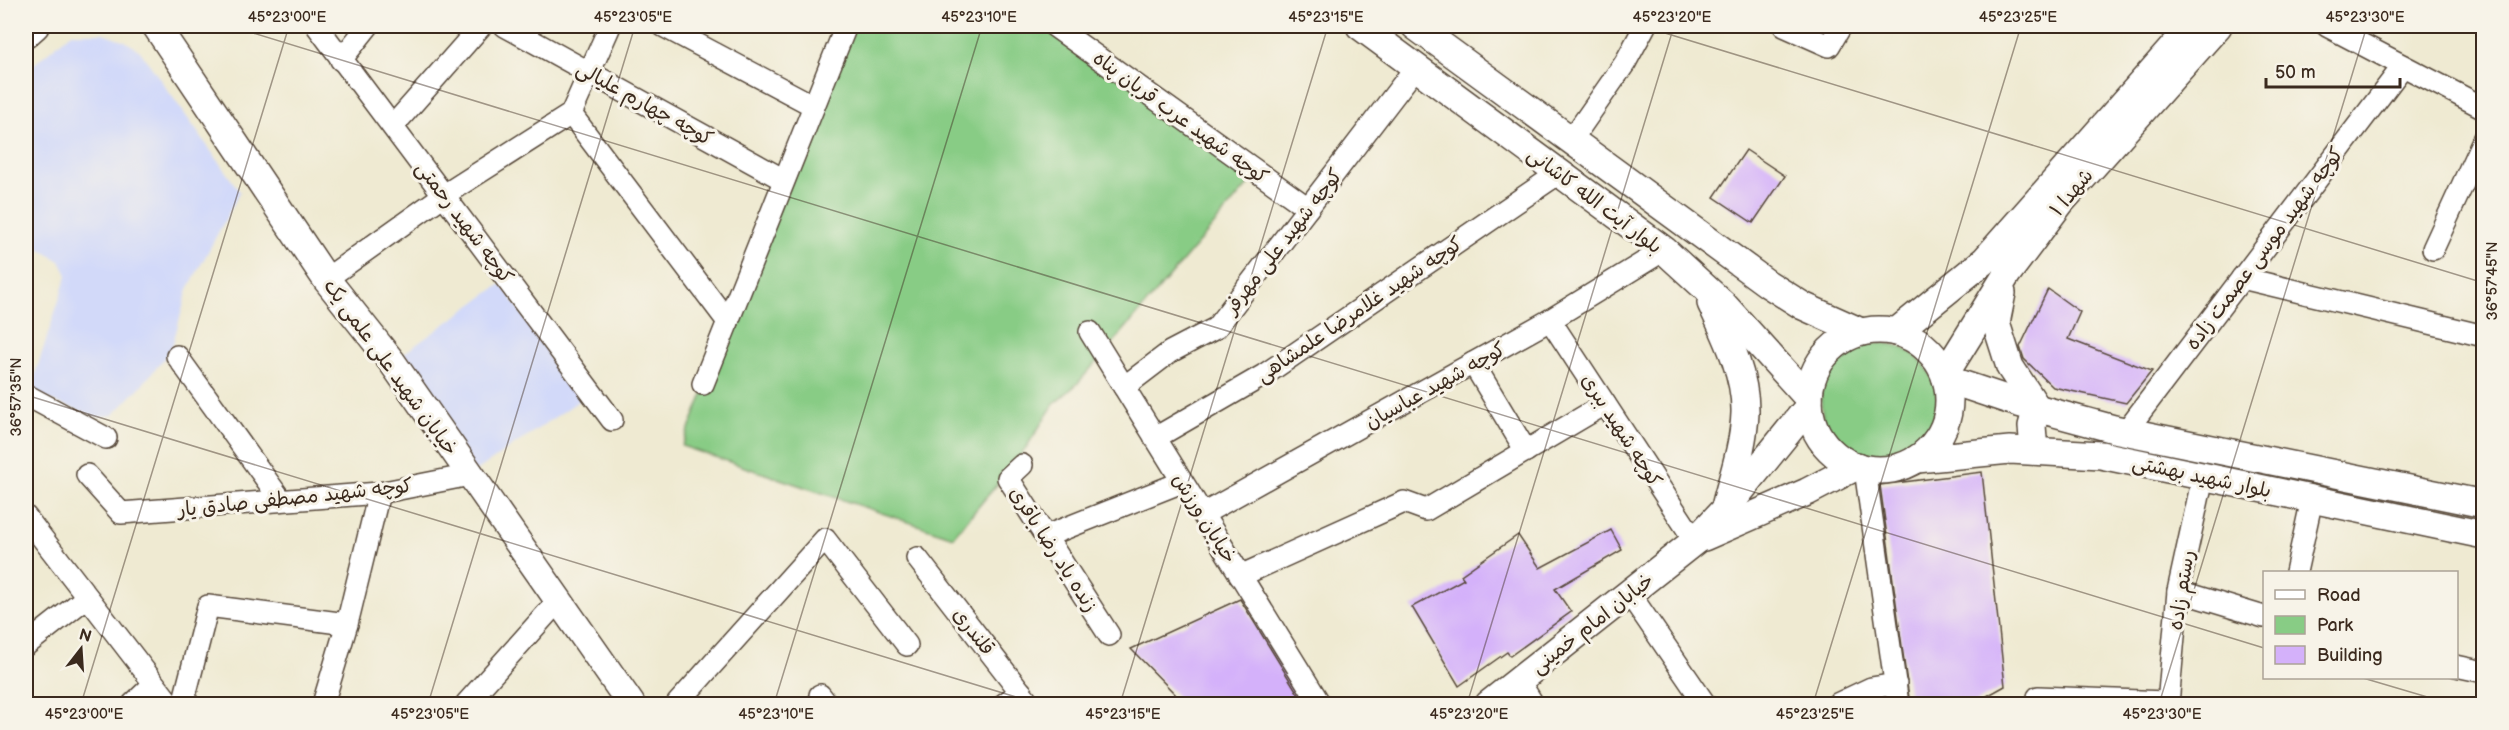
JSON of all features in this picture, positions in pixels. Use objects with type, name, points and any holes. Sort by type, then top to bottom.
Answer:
[{"type":"main road","points":[[138,26],[163,32]]},
{"type":"main road","name":"بلوار آیت الله کاشانی","points":[[1360,26],[1664,250],[1723,304],[1809,402]]},
{"type":"main road","name":"بلوار آیت الله کاشانی","points":[[1415,26],[1794,300],[1861,332]]},
{"type":"main road","name":"شهدا ۱","points":[[1896,332],[1985,260],[2192,26]]},
{"type":"main road","name":"شهدا ۱","points":[[1946,376],[2007,274],[2061,202],[2218,26]]},
{"type":"main road","name":"خیابان شهید علی علمی یک","points":[[163,32],[326,279],[392,362],[631,705]]},
{"type":"main road","points":[[1620,218],[1642,191]]},
{"type":"main road","points":[[2007,274],[1996,323],[2010,367],[2037,408],[2032,426],[2034,451]]},
{"type":"main road","points":[[1966,276],[1960,286],[1964,303],[1972,312],[1983,314]]},
{"type":"main road","points":[[1703,286],[1726,334],[1739,372],[1745,412],[1741,446],[1724,510]]},
{"type":"main road","points":[[1861,332],[1896,332],[1926,347],[1946,376],[1950,397],[1948,415],[1942,432],[1931,447],[1917,459],[1892,469],[1861,467],[1842,459],[1824,443],[1812,421],[1809,402],[1812,381],[1818,364],[1844,339],[1861,332]]},
{"type":"main road","name":"بلوار شهید بهشتی","points":[[1946,376],[2037,408],[2126,431],[2484,504]]},
{"type":"main road","points":[[1695,541],[1724,510],[1809,402]]},
{"type":"main road","name":"بلوار شهید بهشتی","points":[[1917,459],[2010,450],[2101,455],[2484,535]]},
{"type":"main road","points":[[1695,541],[1861,467]]},
{"type":"main road","name":"خیابان امام خمینی","points":[[1489,705],[1695,541]]},
{"type":"street","name":"کوچه شهید رحمتی","points":[[317,26],[612,420]]},
{"type":"street","points":[[341,60],[368,26]]},
{"type":"street","points":[[393,126],[481,26]]},
{"type":"street","name":"کوچه چهارم علیالی","points":[[505,26],[784,180]]},
{"type":"street","points":[[326,279],[444,195],[571,114],[609,26]]},
{"type":"street","points":[[663,26],[814,106]]},
{"type":"street","points":[[703,384],[846,26]]},
{"type":"street","name":"کوچه شهید عرب قربان پناه","points":[[1054,26],[1308,208]]},
{"type":"street","points":[[1572,139],[1624,63],[1645,26]]},
{"type":"street","points":[[1784,26],[1829,46],[1841,26]]},
{"type":"street","points":[[2327,26],[2484,108]]},
{"type":"street","name":"کوچه شهید موسی عصمت زاده","points":[[2126,431],[2403,66]]},
{"type":"street","name":"کوچه شهید علی مهرفر","points":[[1124,387],[1170,352],[1216,328],[1416,67]]},
{"type":"street","points":[[571,114],[728,322]]},
{"type":"street","points":[[2433,249],[2484,138]]},
{"type":"street","name":"کوچه شهید غلامرضا علمشاهی","points":[[1155,438],[1264,375],[1559,173]]},
{"type":"street","name":"کوچه شهید عباسیان","points":[[1203,514],[1550,320],[1664,250]]},
{"type":"street","points":[[2242,278],[2484,336]]},
{"type":"street","name":"کوچه شهید ببری","points":[[1550,320],[1695,541]]},
{"type":"street","name":"خیابان ورزش","points":[[1090,332],[1320,705]]},
{"type":"street","points":[[177,356],[282,500]]},
{"type":"street","points":[[1473,363],[1526,451]]},
{"type":"street","points":[[26,395],[106,438]]},
{"type":"street","points":[[1240,576],[1404,502],[1426,510],[1605,404]]},
{"type":"street","name":"زنده یاد رضا باقری","points":[[1022,465],[1008,478],[1109,635]]},
{"type":"street","points":[[1837,705],[1870,688],[1897,694],[1861,467]]},
{"type":"street","name":"کوچه شهید مصطفی صادق یار","points":[[87,475],[119,513],[379,493],[470,475]]},
{"type":"street","name":"رستم زاده","points":[[2167,703],[2178,591],[2203,477]]},
{"type":"street","points":[[1046,536],[1182,482]]},
{"type":"street","points":[[323,705],[347,624],[379,493]]},
{"type":"street","points":[[2296,571],[2312,499]]},
{"type":"street","points":[[26,518],[170,705]]},
{"type":"street","points":[[678,705],[825,539],[907,645]]},
{"type":"street","name":"قلندری","points":[[917,558],[1025,698]]},
{"type":"street","points":[[2178,591],[2263,616]]},
{"type":"street","points":[[1629,593],[1705,705]]},
{"type":"street","points":[[26,645],[87,597]]},
{"type":"street","points":[[466,705],[558,601]]},
{"type":"street","points":[[183,705],[208,606],[347,624]]},
{"type":"street","points":[[2458,666],[2484,672]]},
{"type":"street","points":[[1519,681],[1533,705]]},
{"type":"street","points":[[133,705],[154,684]]},
{"type":"street","points":[[2038,697],[2167,703]]},
{"type":"street","points":[[1004,705],[1025,698]]},
{"type":"shaded area","points":[[71,33],[103,33],[125,41],[140,51],[240,192],[188,289],[171,350],[113,415],[98,417],[38,396],[32,384],[67,275],[60,261],[26,241],[26,71]]},
{"type":"shaded area","points":[[501,284],[583,398],[470,475],[392,362]]},
{"type":"green space","points":[[853,26],[1048,26],[1259,172],[1077,384],[1054,404],[1020,457],[953,537],[682,446]]},
{"type":"green space","points":[[1879,343],[1901,347],[1920,360],[1933,379],[1937,401],[1933,423],[1920,442],[1901,455],[1879,459],[1857,455],[1838,442],[1825,423],[1821,401],[1825,379],[1838,360],[1857,347]]},
{"type":"building","points":[[1746,150],[1785,176],[1753,223],[1714,197]]},
{"type":"building","points":[[2048,289],[2080,312],[2068,339],[2152,371],[2126,403],[2053,387],[2024,359],[2020,347]]},
{"type":"building","points":[[1982,472],[2005,686],[1971,705],[1910,705],[1880,485]]},
{"type":"building","points":[[1611,530],[1622,550],[1555,589],[1571,612],[1510,656],[1507,652],[1459,686],[1412,607],[1464,579],[1461,575],[1518,535],[1540,568]]},
{"type":"building","points":[[1240,599],[1305,705],[1180,705],[1175,694],[1131,649]]}]
